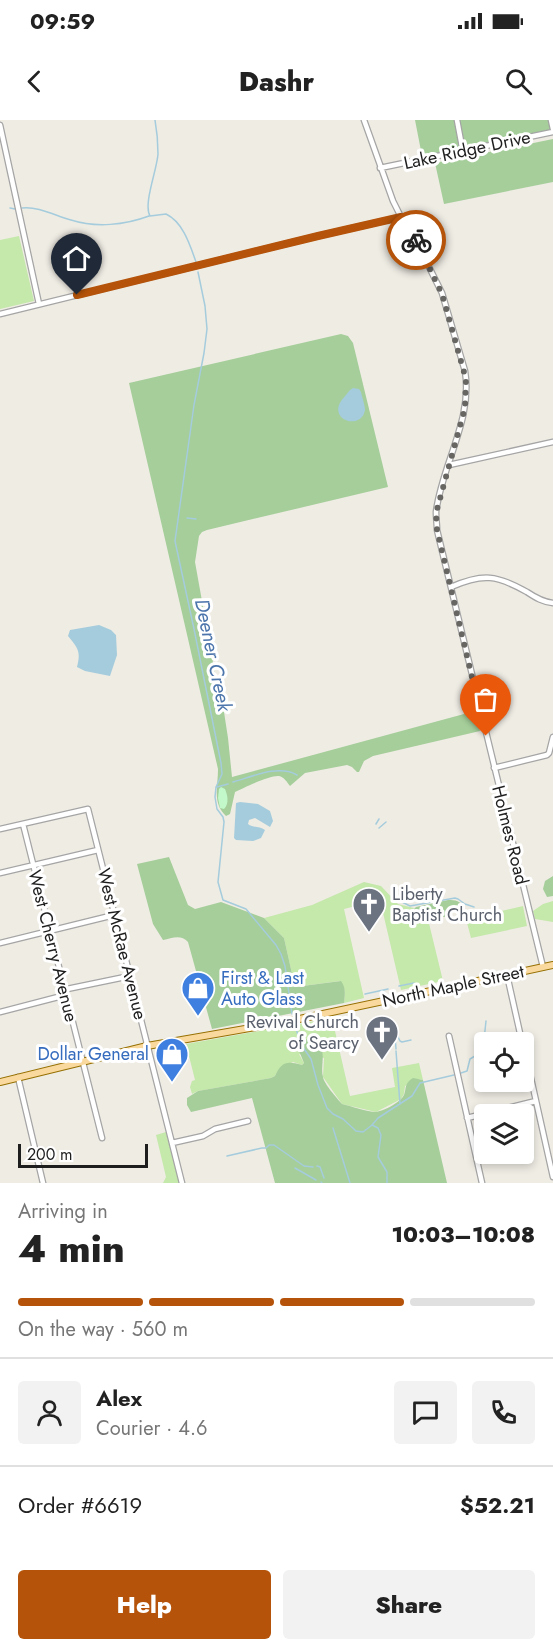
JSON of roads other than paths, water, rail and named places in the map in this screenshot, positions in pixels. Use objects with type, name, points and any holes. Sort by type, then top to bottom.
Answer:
[{"type":"main road","name":"North Maple Street","points":[[0,1082],[147,1046],[285,1022],[553,965]]},
{"type":"street","name":"Holmes Road","points":[[364,120],[393,201],[410,229],[442,294],[465,371],[465,408],[436,513],[437,530],[543,967]]},
{"type":"street","points":[[457,120],[463,152]]},
{"type":"street","points":[[551,120],[553,131]]},
{"type":"street","points":[[0,125],[39,304]]},
{"type":"street","name":"Lake Ridge Drive","points":[[380,168],[553,131]]},
{"type":"street","points":[[0,314],[401,217]]},
{"type":"street","points":[[448,465],[553,442]]},
{"type":"street","points":[[451,587],[475,578],[490,577],[512,584],[541,601],[553,603]]},
{"type":"street","points":[[494,768],[544,756],[549,753],[553,736]]},
{"type":"street","name":"West McRae Avenue","points":[[23,824],[88,809],[182,1183]]},
{"type":"street","points":[[0,829],[23,824]]},
{"type":"street","name":"West Cherry Avenue","points":[[23,824],[102,1138]]},
{"type":"street","points":[[0,873],[98,850]]},
{"type":"street","points":[[0,943],[114,915]]},
{"type":"street","points":[[507,975],[520,1032]]},
{"type":"street","points":[[0,1012],[62,996],[67,989],[130,976]]},
{"type":"street","points":[[449,1036],[482,1183]]},
{"type":"street","points":[[18,1077],[43,1183]]},
{"type":"street","points":[[534,1092],[553,1178]]},
{"type":"street","points":[[467,1118],[536,1101]]},
{"type":"street","points":[[172,1143],[203,1136],[215,1129],[248,1121]]},
{"type":"water","points":[[353,388],[361,392],[365,410],[359,420],[349,421],[340,416],[338,411],[344,397]]},
{"type":"water","points":[[99,625],[116,635],[117,655],[110,676],[77,667],[78,650],[68,636],[70,630]]},
{"type":"water","points":[[236,803],[258,804],[270,811],[273,821],[270,827],[255,818],[249,820],[248,824],[265,830],[261,838],[253,841],[234,838]]},
{"type":"waterway","name":"Deener Creek","points":[[155,120],[158,154],[148,211],[150,216],[166,214],[177,222],[196,262]]},
{"type":"waterway","points":[[10,208],[15,209]]},
{"type":"waterway","points":[[22,208],[41,210],[71,220],[100,225],[130,222],[149,216]]},
{"type":"waterway","name":"Deener Creek","points":[[198,272],[207,329],[175,541],[221,763],[222,774],[216,787],[215,797],[217,809],[224,822],[218,882],[223,900],[246,909],[276,945],[285,966],[292,1014]]},
{"type":"waterway","points":[[187,518],[196,519]]},
{"type":"waterway","points":[[233,782],[274,771],[297,775]]},
{"type":"waterway","points":[[217,787],[228,784]]},
{"type":"waterway","points":[[376,824],[379,819]]},
{"type":"waterway","points":[[379,828],[386,822]]},
{"type":"waterway","points":[[397,897],[410,906],[455,898],[474,907]]},
{"type":"waterway","points":[[399,986],[414,983]]},
{"type":"waterway","points":[[365,994],[388,989]]},
{"type":"waterway","points":[[461,1073],[467,1071],[470,1059],[483,1049],[486,1021]]},
{"type":"waterway","points":[[394,1023],[396,1049]]},
{"type":"waterway","name":"Deener Creek","points":[[296,1028],[300,1043],[311,1059],[327,1108],[356,1131],[363,1132],[372,1125],[378,1128],[381,1135],[378,1157],[387,1172],[387,1183]]},
{"type":"waterway","points":[[396,1033],[402,1042],[411,1040]]},
{"type":"waterway","points":[[396,1051],[400,1104]]},
{"type":"waterway","points":[[372,1125],[378,1118],[412,1096],[420,1083],[454,1075]]},
{"type":"waterway","points":[[333,1128],[350,1183]]},
{"type":"waterway","points":[[227,1156],[274,1145],[304,1166],[313,1167]]},
{"type":"waterway","points":[[317,1166],[320,1167],[324,1178]]},
{"type":"waterway","points":[[295,1168],[316,1180]]},
{"type":"place","name":"Liberty Baptist Church","points":[[369,933]]},
{"type":"place","name":"First & Last Auto Glass","points":[[198,1017]]},
{"type":"place","name":"Revival Church of Searcy","points":[[382,1061]]},
{"type":"place","name":"Dollar General","points":[[172,1083]]}]
